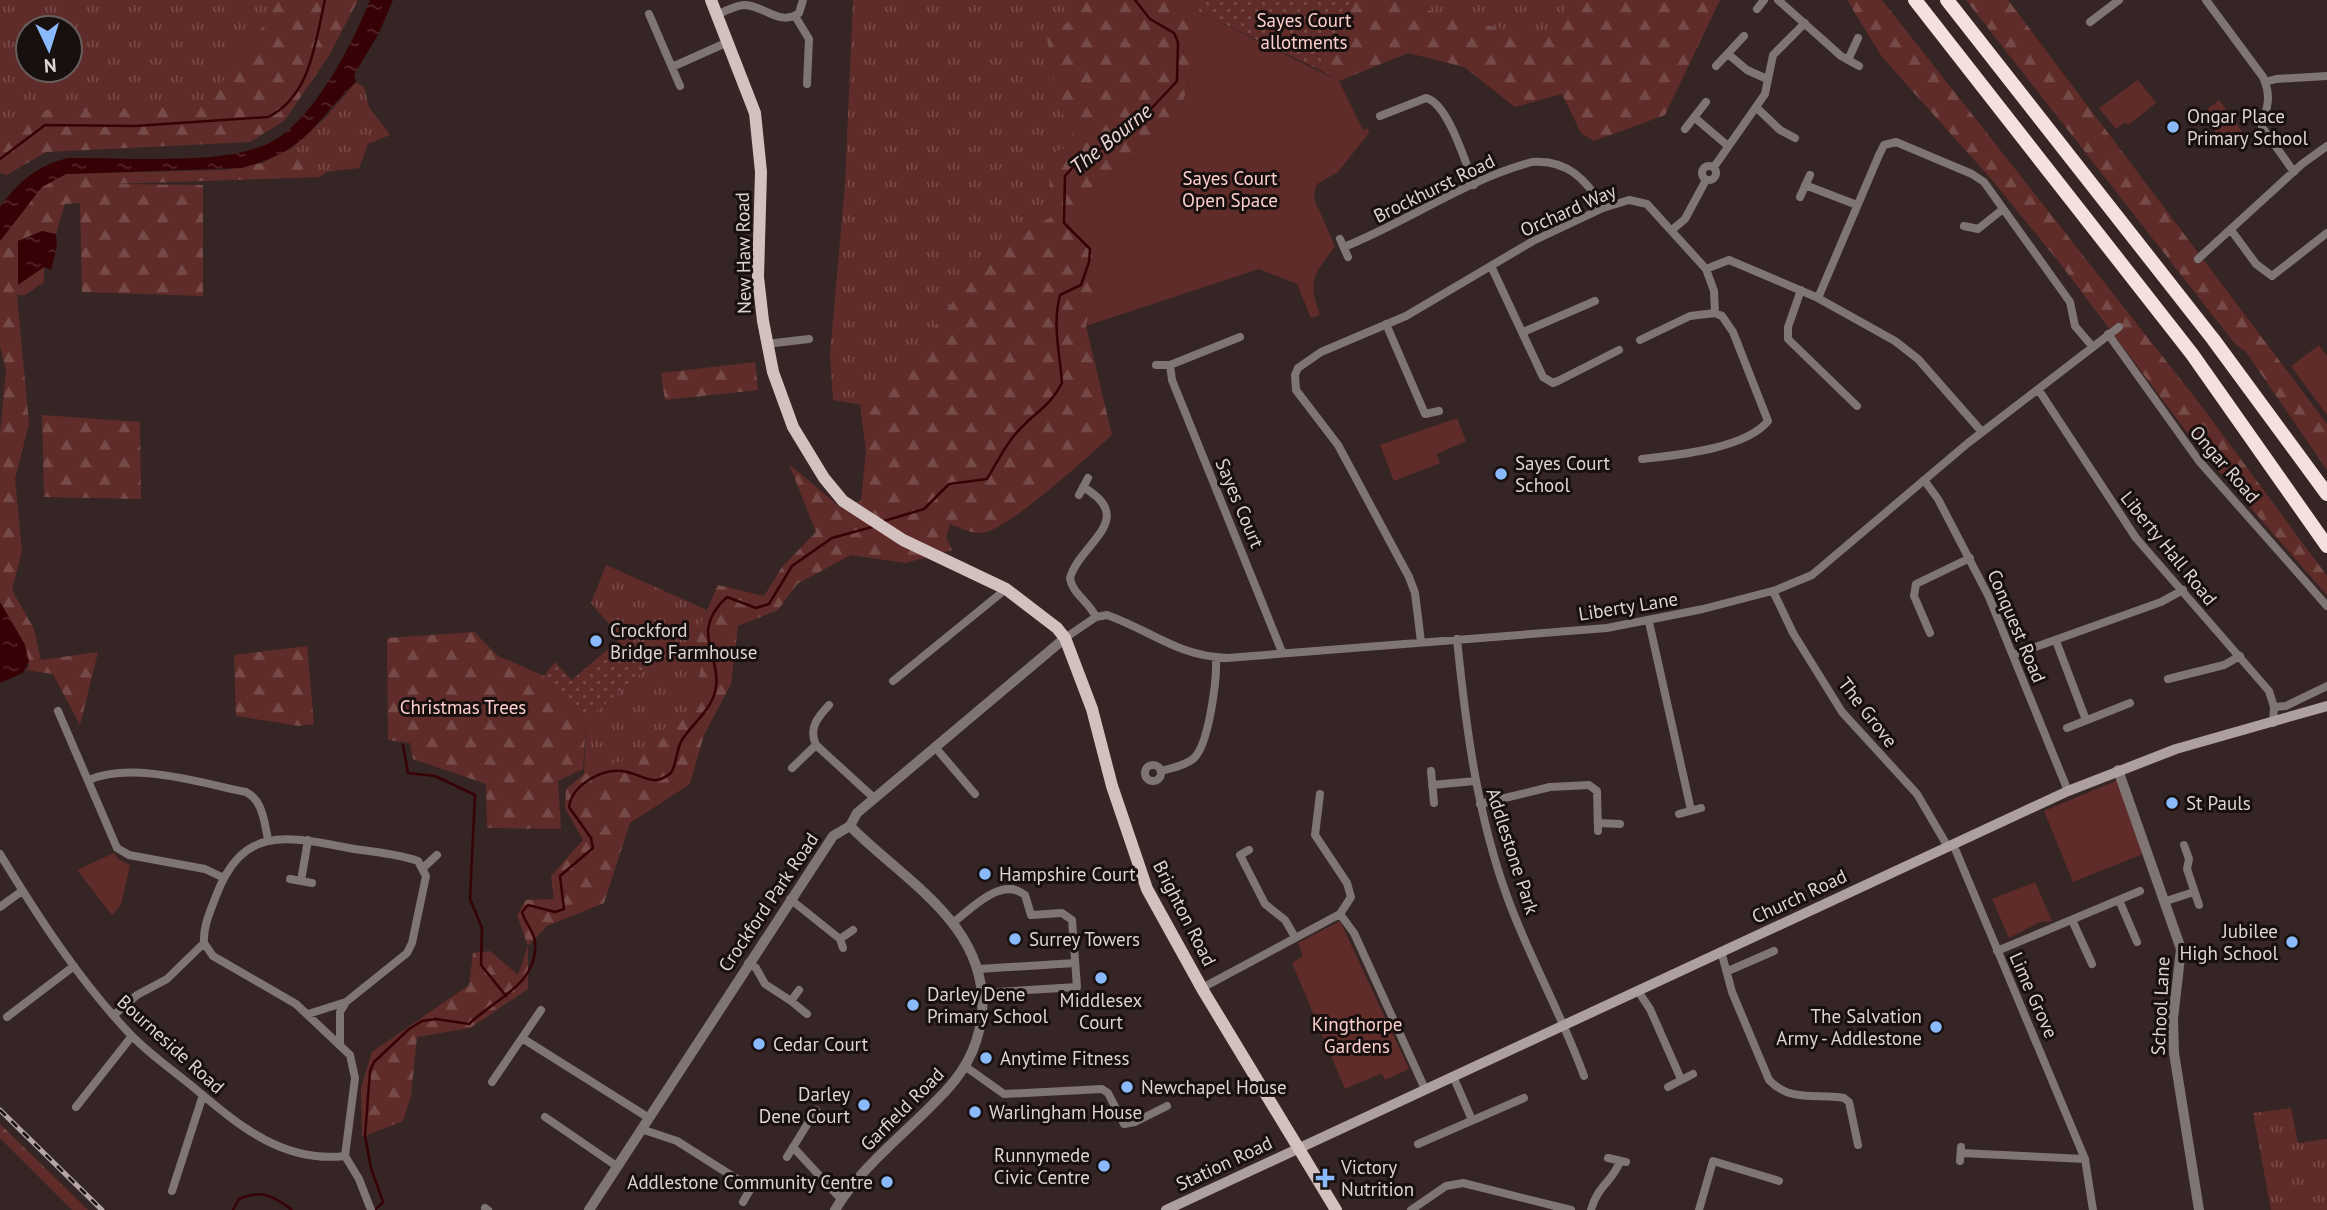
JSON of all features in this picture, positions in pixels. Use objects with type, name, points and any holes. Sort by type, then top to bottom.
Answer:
[{"type":"highway","points":[[1915,0],[2192,354],[2327,546]]},
{"type":"highway","points":[[1947,0],[2213,339],[2327,494]]},
{"type":"main road","name":"New Haw Road","points":[[711,0],[752,100],[759,137],[758,277],[766,344],[783,401],[810,457],[843,501],[903,540],[1006,589]]},
{"type":"main road","points":[[1006,589],[1057,628],[1065,638]]},
{"type":"main road","name":"Brighton Road","points":[[1065,638],[1092,709],[1107,768],[1147,889],[1202,988],[1336,1210]]},
{"type":"main road","name":"Church Road","points":[[1297,1147],[2068,791],[2118,770],[2196,743],[2327,706]]},
{"type":"main road","name":"Station Road","points":[[1171,1209],[1297,1147]]},
{"type":"street","points":[[795,16],[803,0]]},
{"type":"street","points":[[1756,9],[1764,0]]},
{"type":"street","points":[[1778,0],[1848,60],[1859,66]]},
{"type":"street","points":[[2090,22],[2119,0]]},
{"type":"street","points":[[2206,0],[2265,82],[2269,104],[2262,127],[2294,172]]},
{"type":"street","points":[[717,15],[746,5],[776,17],[795,16]]},
{"type":"street","points":[[649,14],[680,86]]},
{"type":"street","points":[[795,16],[809,39],[807,84]]},
{"type":"street","points":[[1672,230],[1685,219],[1706,180],[1702,175],[1704,169],[1714,167],[1757,108],[1765,94],[1773,55],[1805,23]]},
{"type":"street","points":[[1716,66],[1744,36]]},
{"type":"street","points":[[1848,60],[1858,38]]},
{"type":"street","points":[[672,66],[728,42]]},
{"type":"street","points":[[1728,54],[1746,71],[1767,79]]},
{"type":"street","points":[[2265,82],[2327,76]]},
{"type":"street","points":[[1380,116],[1426,98],[1437,102],[1446,115],[1474,185]]},
{"type":"street","points":[[1685,129],[1706,102]]},
{"type":"street","points":[[1757,108],[1780,130],[1795,138]]},
{"type":"street","points":[[1694,117],[1728,146]]},
{"type":"street","points":[[1818,298],[1884,145],[1896,142],[1972,174],[1984,182],[2070,302],[2075,326],[2092,346]]},
{"type":"street","points":[[2198,259],[2294,172],[2327,146]]},
{"type":"street","name":"Brockhurst Road","points":[[1348,257],[1342,243],[1392,227],[1434,202],[1514,167],[1541,161],[1575,171],[1586,181],[1603,208]]},
{"type":"street","points":[[1800,197],[1810,175]]},
{"type":"street","points":[[1805,186],[1857,205]]},
{"type":"street","name":"Orchard Way","points":[[1421,642],[1416,593],[1409,577],[1345,458],[1301,399],[1295,376],[1298,368],[1312,356],[1415,311],[1491,266],[1617,202],[1639,201],[1658,213],[1706,269]]},
{"type":"street","points":[[1964,226],[1978,229],[2003,209]]},
{"type":"street","points":[[2231,230],[2256,264],[2272,276],[2327,233]]},
{"type":"street","points":[[1715,313],[1714,291],[1706,269],[1729,260],[1801,290],[1860,319],[1918,359],[1982,432]]},
{"type":"street","points":[[1491,266],[1543,377],[1553,383],[1619,350]]},
{"type":"street","points":[[1801,290],[1788,327],[1788,340],[1857,406]]},
{"type":"street","points":[[1523,332],[1595,301]]},
{"type":"street","points":[[1640,340],[1690,316],[1715,313],[1722,316],[1733,332],[1768,421],[1755,433],[1737,440],[1671,456],[1642,459]]},
{"type":"street","points":[[1386,324],[1425,414],[1439,411]]},
{"type":"street","name":"Liberty Lane","points":[[1096,617],[1107,615],[1179,651],[1216,658],[1595,629],[1649,622],[1773,591],[1812,575],[1982,432],[2119,327]]},
{"type":"street","name":"Ongar Road","points":[[2108,334],[2199,461],[2327,606]]},
{"type":"street","points":[[1156,365],[1170,365],[1240,337]]},
{"type":"street","points":[[766,344],[809,339]]},
{"type":"street","name":"Sayes Court","points":[[1170,365],[1172,380],[1282,652]]},
{"type":"street","name":"Liberty Hall Road","points":[[2038,388],[2124,522],[2269,691],[2274,707]]},
{"type":"street","points":[[1065,638],[1096,617],[1086,599],[1073,590],[1070,578],[1072,570],[1106,524],[1107,511],[1101,500],[1081,491],[1088,478]]},
{"type":"street","name":"Conquest Road","points":[[1924,480],[1938,499],[1970,558],[2068,791]]},
{"type":"street","points":[[1930,633],[1914,596],[1916,584],[1970,558]]},
{"type":"street","points":[[893,681],[1006,589]]},
{"type":"street","points":[[2013,655],[2161,602],[2183,590]]},
{"type":"street","name":"The Grove","points":[[1773,591],[1789,626],[1842,712],[1917,794],[1950,845]]},
{"type":"street","points":[[1649,622],[1691,810]]},
{"type":"street","name":"Crockford Park Road","points":[[589,1210],[833,836],[849,826],[857,813],[874,798],[1065,638]]},
{"type":"street","name":"Addlestone Park","points":[[1457,639],[1479,804],[1509,901],[1564,1024],[1584,1076]]},
{"type":"street","points":[[2056,641],[2086,720]]},
{"type":"street","points":[[2168,679],[2224,665],[2240,656]]},
{"type":"street","points":[[1161,771],[1184,765],[1200,750],[1214,683],[1216,658]]},
{"type":"street","points":[[2273,723],[2274,707],[2286,706],[2327,685]]},
{"type":"street","points":[[2067,728],[2130,703]]},
{"type":"street","points":[[829,705],[813,727],[816,745],[874,798]]},
{"type":"street","points":[[58,711],[117,848],[122,853],[205,869],[224,878]]},
{"type":"street","points":[[792,768],[816,745]]},
{"type":"street","points":[[934,747],[972,790],[978,779]]},
{"type":"street","name":"School Lane","points":[[2118,770],[2181,949],[2182,961],[2173,1019],[2174,1053],[2199,1210]]},
{"type":"street","points":[[1431,771],[1434,803]]},
{"type":"street","points":[[89,780],[105,773],[128,772],[246,792],[256,797],[268,839]]},
{"type":"street","points":[[1432,785],[1475,780]]},
{"type":"street","points":[[1479,804],[1550,787],[1588,785],[1597,791],[1598,827],[1620,824]]},
{"type":"street","points":[[1202,988],[1340,914],[1351,897],[1347,883],[1315,835],[1320,794]]},
{"type":"street","points":[[1679,814],[1701,808]]},
{"type":"street","name":"Garfield Road","points":[[835,1210],[841,1199],[884,1151],[956,1081],[979,1034],[982,998],[978,969],[968,944],[954,922],[849,826]]},
{"type":"street","points":[[340,1044],[340,1012],[346,1002],[407,953],[425,887],[424,867],[418,861],[407,857],[289,837],[268,839],[255,844],[240,856],[224,878],[206,921],[204,943],[213,956],[296,1004],[350,1055],[354,1065],[345,1156],[359,1179],[370,1209]]},
{"type":"street","points":[[301,881],[308,840]]},
{"type":"street","name":"Lime Grove","points":[[1950,845],[2085,1159],[2093,1210]]},
{"type":"street","points":[[2185,845],[2199,905]]},
{"type":"street","points":[[1249,850],[1240,855],[1265,904],[1285,920],[1295,937]]},
{"type":"street","name":"Bourneside Road","points":[[0,854],[74,966],[132,1036],[233,1120],[274,1147],[321,1157],[345,1156]]},
{"type":"street","points":[[424,867],[437,855]]},
{"type":"street","points":[[290,879],[313,883]]},
{"type":"street","points":[[954,922],[987,896],[1001,890],[1019,890],[1025,895],[1031,915],[1062,914],[1072,920],[1077,987],[996,992]]},
{"type":"street","points":[[0,907],[22,891]]},
{"type":"street","points":[[1997,951],[2140,891]]},
{"type":"street","points":[[2166,901],[2194,891]]},
{"type":"street","points":[[790,899],[840,939],[843,948]]},
{"type":"street","points":[[2119,900],[2137,942]]},
{"type":"street","points":[[1340,914],[1354,933],[1425,1089]]},
{"type":"street","points":[[2072,920],[2092,964]]},
{"type":"street","points":[[840,939],[853,930]]},
{"type":"street","points":[[114,1016],[137,995],[167,979],[204,943]]},
{"type":"street","points":[[1721,951],[1732,992],[1769,1080],[1788,1094],[1844,1098],[1849,1102],[1858,1145]]},
{"type":"street","points":[[1728,971],[1774,951]]},
{"type":"street","points":[[748,963],[756,968],[765,984],[807,1014]]},
{"type":"street","points":[[978,969],[1075,963]]},
{"type":"street","points":[[8,1017],[74,966]]},
{"type":"street","points":[[791,1001],[799,990]]},
{"type":"street","points":[[1638,991],[1650,1009],[1681,1079]]},
{"type":"street","points":[[308,1014],[346,1002]]},
{"type":"street","points":[[492,1082],[541,1010]]},
{"type":"street","points":[[76,1107],[132,1036]]},
{"type":"street","points":[[522,1038],[649,1118]]},
{"type":"street","points":[[965,1067],[1004,1094],[1102,1089],[1108,1093],[1124,1124],[1135,1122],[1167,1106]]},
{"type":"street","points":[[1668,1087],[1693,1074]]},
{"type":"street","points":[[1452,1076],[1472,1120]]},
{"type":"street","points":[[172,1191],[203,1096]]},
{"type":"street","points":[[1418,1144],[1524,1098]]},
{"type":"street","points":[[787,1157],[816,1110]]},
{"type":"street","points":[[545,1117],[552,1127],[618,1167]]},
{"type":"street","points":[[641,1129],[677,1141],[751,1188],[743,1202]]},
{"type":"street","points":[[793,1147],[841,1199]]},
{"type":"street","points":[[1961,1154],[2085,1159]]},
{"type":"street","points":[[1591,1210],[1596,1192],[1623,1162],[1608,1158]]},
{"type":"street","points":[[1699,1210],[1713,1161],[1779,1181]]},
{"type":"street","points":[[1411,1210],[1446,1186],[1463,1183],[1570,1210]]},
{"type":"green space","points":[[0,0],[272,0],[265,24],[234,61],[211,103],[153,109],[57,107],[0,123]]},
{"type":"green space","points":[[272,0],[358,0],[330,54],[285,120],[250,142],[46,152],[7,175],[0,173],[0,123],[57,107],[153,109],[211,102],[234,61],[265,24]]},
{"type":"green space","points":[[853,0],[1072,0],[1075,17],[1059,111],[1072,121],[1072,145],[1048,155],[1051,217],[988,255],[874,407],[833,400],[830,354],[845,185]]},
{"type":"green space","points":[[1072,0],[1200,0],[1182,52],[1195,57],[1178,122],[1079,200],[1078,224],[1105,246],[1086,326],[1112,435],[1028,507],[993,529],[977,533],[950,524],[946,537],[952,550],[906,563],[851,555],[797,584],[778,610],[738,626],[731,684],[704,735],[690,784],[630,823],[604,903],[547,926],[528,946],[517,915],[526,900],[554,899],[551,876],[583,840],[565,808],[566,789],[584,774],[650,751],[690,711],[700,673],[696,635],[718,585],[764,596],[782,567],[816,532],[789,464],[840,507],[861,501],[866,451],[860,405],[874,407],[988,255],[1051,217],[1048,155],[1072,145],[1072,121],[1059,111],[1047,38],[1075,17]]},
{"type":"green space","name":"Sayes Court allotments","points":[[1200,0],[1352,0],[1318,69],[1195,10]]},
{"type":"green space","points":[[1352,0],[1389,0],[1545,40],[1572,0],[1720,0],[1665,115],[1594,141],[1581,133],[1562,94],[1515,107],[1464,67],[1408,53],[1339,81],[1318,69]]},
{"type":"green space","points":[[1389,0],[1572,0],[1545,41]]},
{"type":"green space","points":[[1847,0],[1882,0],[2200,404],[2327,576],[2327,595],[2201,451],[2059,262],[1992,180],[1882,57]]},
{"type":"green space","points":[[1966,0],[2008,0],[2327,424],[2327,470],[2246,352],[2236,345]]},
{"type":"green space","name":"Sayes Court Open Space","points":[[1195,10],[1339,81],[1363,130],[1368,128],[1369,133],[1338,172],[1317,184],[1314,192],[1315,201],[1335,246],[1318,271],[1313,285],[1320,315],[1311,318],[1297,284],[1259,269],[1086,326],[1105,246],[1078,224],[1079,200],[1178,122],[1195,58],[1182,51]]},
{"type":"green space","points":[[2138,80],[2156,103],[2128,125],[2125,122],[2116,129],[2099,108]]},
{"type":"green space","points":[[356,82],[364,87],[369,107],[390,135],[368,144],[359,168],[326,172],[320,177],[292,148],[325,118]]},
{"type":"green space","points":[[2219,100],[2244,134],[2226,148],[2204,115],[2200,115]]},
{"type":"green space","points":[[292,148],[320,177],[113,184],[203,185],[203,296],[82,292],[80,203],[65,204],[56,234],[42,231],[18,241],[18,284],[44,267],[44,282],[25,295],[17,295],[29,424],[15,479],[22,551],[12,590],[34,629],[41,660],[98,652],[80,725],[53,674],[26,670],[29,666],[25,645],[0,602],[0,433],[6,370],[0,346],[0,241],[42,187],[66,174],[224,170],[262,163]]},
{"type":"green space","points":[[2319,345],[2327,356],[2327,415],[2291,366]]},
{"type":"green space","points":[[755,362],[758,390],[665,400],[661,373]]},
{"type":"green space","points":[[42,415],[140,422],[141,499],[44,497]]},
{"type":"green space","points":[[1457,418],[1466,441],[1437,454],[1440,463],[1394,481],[1380,445]]},
{"type":"green space","points":[[606,565],[707,610],[696,635],[700,673],[690,711],[650,752],[584,774],[586,721],[651,664],[621,638],[591,603]]},
{"type":"green space","name":"Christmas Trees","points":[[474,632],[498,656],[544,676],[586,721],[583,769],[558,781],[561,829],[487,828],[486,784],[413,759],[410,743],[388,740],[387,638]]},
{"type":"green space","points":[[621,638],[651,664],[586,721],[544,676],[555,662],[572,680]]},
{"type":"green space","points":[[307,646],[314,724],[299,726],[236,716],[234,655]]},
{"type":"green space","points":[[2118,780],[2143,854],[2073,882],[2044,811]]},
{"type":"green space","points":[[114,853],[118,859],[130,865],[121,905],[112,915],[77,870]]},
{"type":"green space","points":[[2035,882],[2052,921],[2040,922],[2009,938],[1992,899]]},
{"type":"green space","name":"Kingthorpe Gardens","points":[[1340,921],[1409,1069],[1385,1080],[1382,1073],[1345,1089],[1292,963],[1303,956],[1298,943]]},
{"type":"green space","points":[[528,946],[528,989],[470,1028],[417,1037],[411,1096],[403,1121],[362,1137],[361,1088],[372,1052],[469,985],[473,953],[490,951],[518,975]]},
{"type":"green space","points":[[2291,1108],[2298,1143],[2327,1139],[2327,1210],[2271,1210],[2253,1113]]},
{"type":"green space","points":[[0,1124],[88,1210],[72,1210],[0,1138]]},
{"type":"water","points":[[370,0],[393,0],[379,33],[354,75],[356,82],[296,144],[264,161],[242,168],[66,174],[42,187],[0,241],[0,207],[30,176],[57,161],[68,158],[169,159],[221,156],[245,152],[282,135],[314,103],[328,82]]},
{"type":"water","points":[[42,231],[56,234],[57,247],[51,270],[44,267],[18,285],[18,241]]},
{"type":"water","points":[[0,602],[25,645],[29,661],[23,673],[0,683]]},
{"type":"waterway","points":[[0,159],[45,125],[135,126],[268,117],[294,96],[302,82],[314,50],[325,0]]},
{"type":"waterway","name":"The Bourne","points":[[884,521],[924,509],[949,484],[987,479],[1011,440],[1048,403],[1062,383],[1057,328],[1060,295],[1081,285],[1089,262],[1090,249],[1064,223],[1065,176],[1072,168],[1137,124],[1177,81],[1178,42],[1174,33],[1150,19],[1135,0]]},
{"type":"waterway","name":"The Bourne","points":[[375,1210],[383,1202],[371,1168],[365,1136],[370,1071],[374,1062],[409,1029],[422,1021],[436,1019],[469,1024],[522,980],[530,969],[535,942],[522,912],[528,905],[555,912],[564,909],[560,876],[593,848],[591,838],[569,807],[571,799],[582,785],[605,773],[622,771],[655,780],[671,773],[682,740],[713,699],[716,679],[708,634],[715,610],[727,597],[756,608],[769,604],[792,566],[832,538],[872,527]]},
{"type":"waterway","points":[[403,745],[408,773],[435,776],[475,795],[470,899],[482,928],[481,965],[506,996]]},
{"type":"waterway","name":"The Bourne","points":[[233,1210],[239,1199],[261,1194],[292,1210]]},
{"type":"railway","points":[[0,1110],[102,1210]]},
{"type":"place","name":"Ongar Place Primary School","points":[[2173,127]]},
{"type":"place","name":"Sayes Court School","points":[[1501,474]]},
{"type":"place","name":"Crockford Bridge Farmhouse","points":[[596,641]]},
{"type":"place","name":"St Pauls","points":[[2172,803]]},
{"type":"place","name":"Hampshire Court","points":[[985,874]]},
{"type":"place","name":"Surrey Towers","points":[[1015,939]]},
{"type":"place","name":"Jubilee High School","points":[[2292,942]]},
{"type":"place","name":"Middlesex Court","points":[[1101,978]]},
{"type":"place","name":"Darley Dene Primary School","points":[[913,1005]]},
{"type":"place","name":"The Salvation Army - Addlestone","points":[[1936,1027]]},
{"type":"place","name":"Cedar Court","points":[[759,1044]]},
{"type":"place","name":"Anytime Fitness","points":[[986,1058]]},
{"type":"place","name":"Newchapel House","points":[[1127,1087]]},
{"type":"place","name":"Darley Dene Court","points":[[864,1105]]},
{"type":"place","name":"Warlingham House","points":[[975,1112]]},
{"type":"place","name":"Runnymede Civic Centre","points":[[1104,1166]]},
{"type":"place","name":"Victory Nutrition","points":[[1325,1178]]},
{"type":"place","name":"Addlestone Community Centre","points":[[887,1182]]}]
